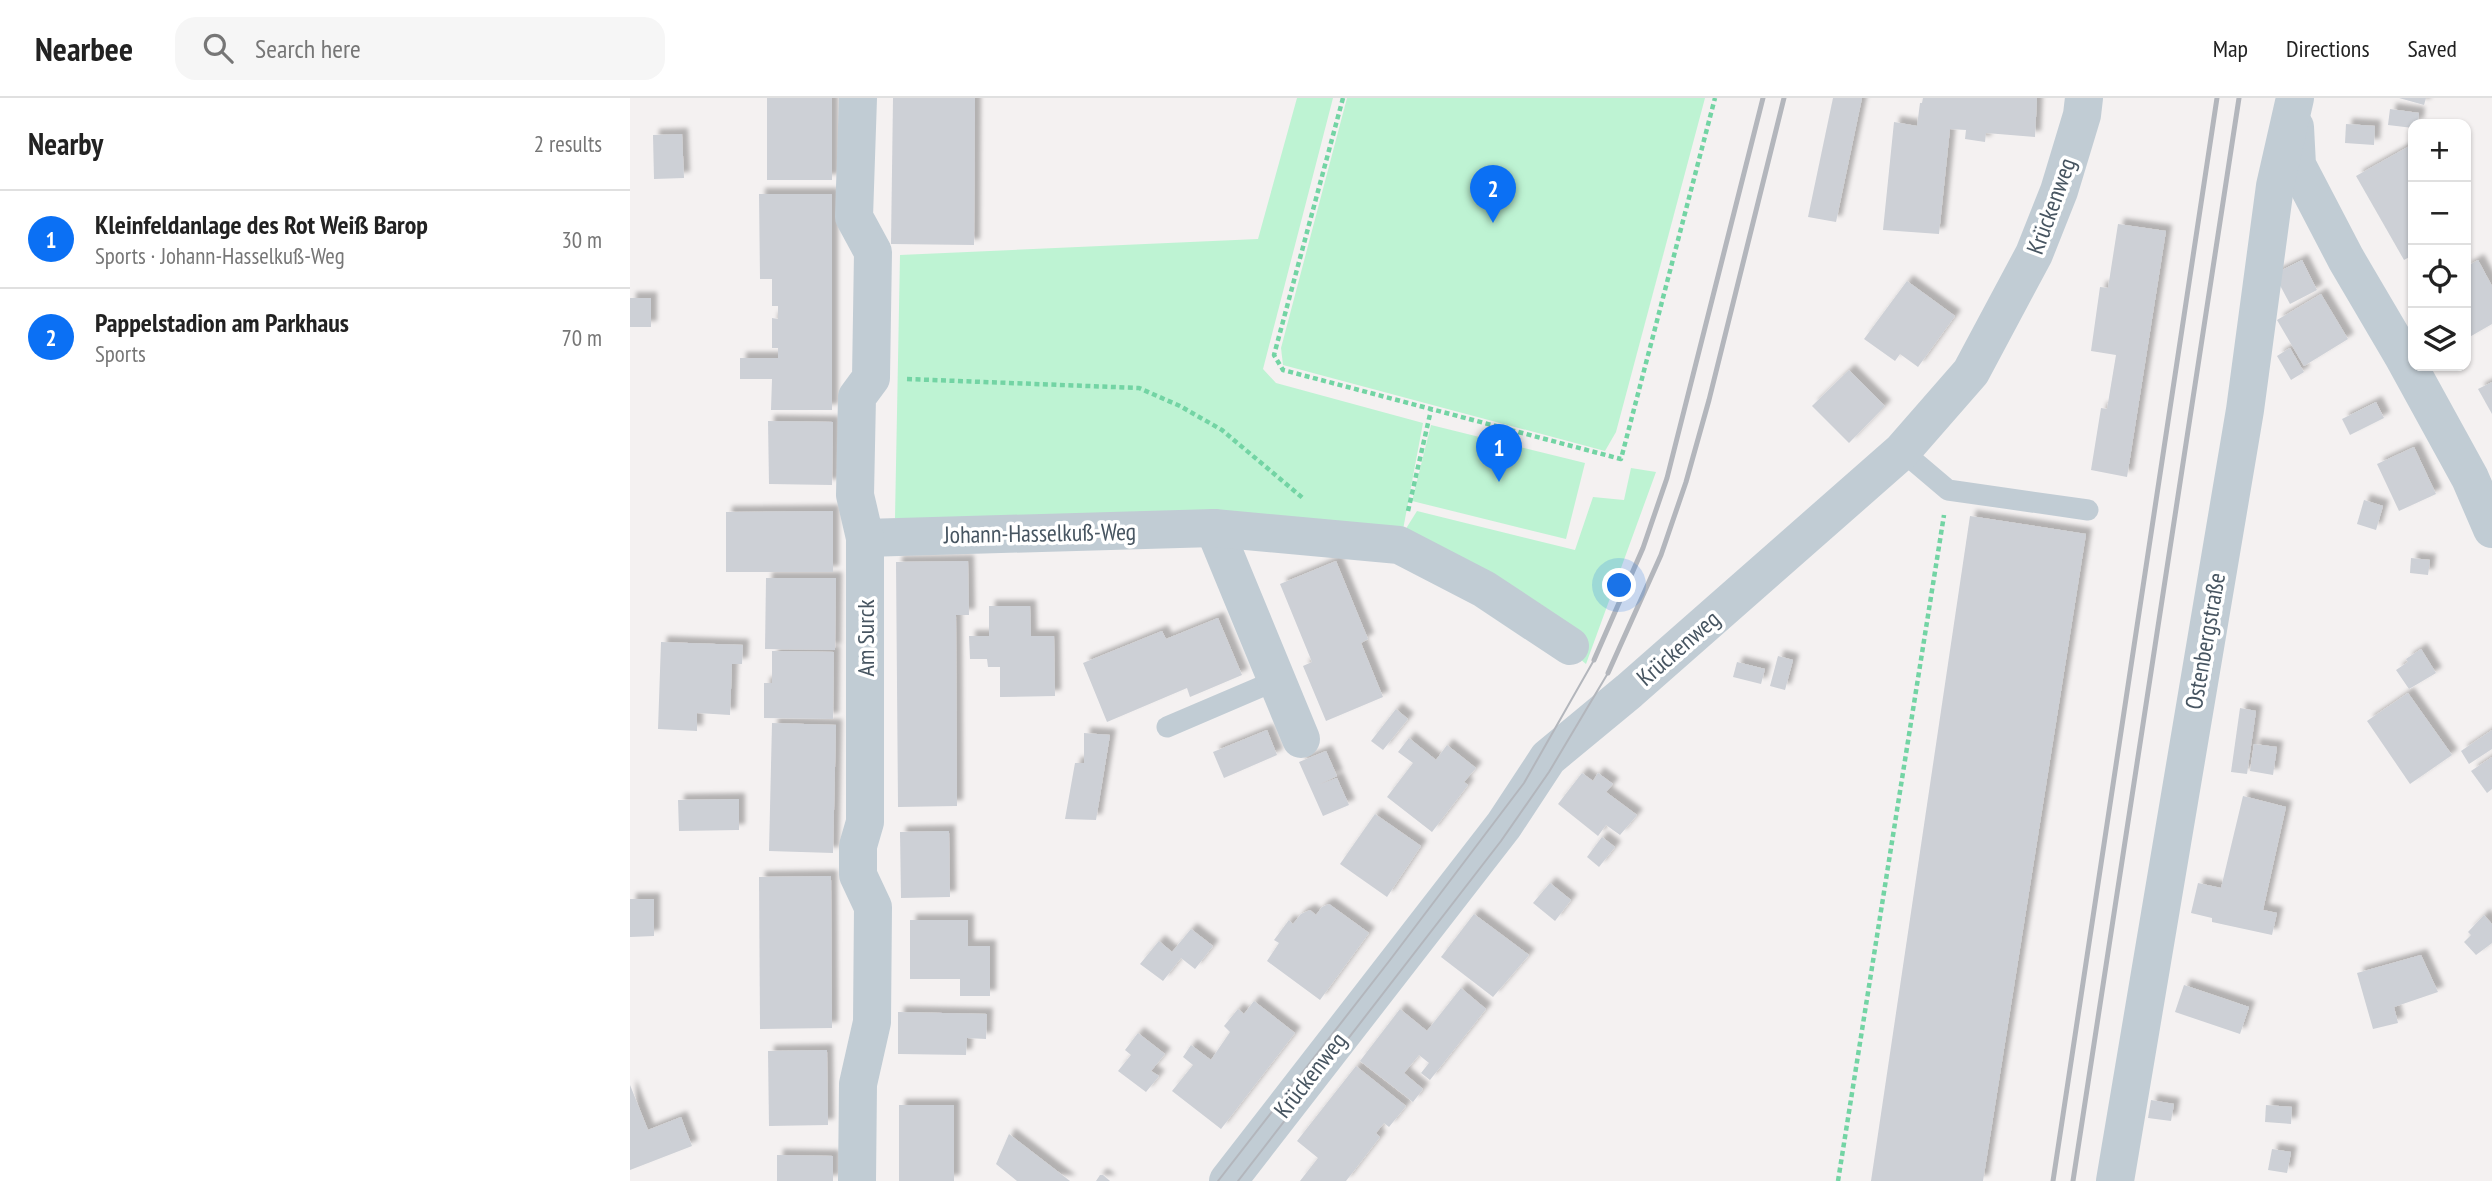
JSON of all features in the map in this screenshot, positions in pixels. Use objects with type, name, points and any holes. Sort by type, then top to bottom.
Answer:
[{"type":"street","name":"Am Surck","points":[[857,1181],[858,1084],[873,1009],[873,907],[858,875],[858,846],[866,822],[865,538],[855,495],[857,397],[871,377],[873,252],[854,217],[858,98]]},
{"type":"street","name":"Krückenweg","points":[[1228,1181],[1496,836],[1548,758],[1629,691],[1902,451],[1971,372],[2034,254],[2059,191],[2082,115],[2084,98]]},
{"type":"street","name":"Ostenbergstraße","points":[[2294,99],[2297,165],[2346,259],[2483,486],[2492,529]]},
{"type":"street","name":"Ostenbergstraße","points":[[2115,1181],[2245,410],[2275,186],[2294,99]]},
{"type":"street","name":"Johann-Hasselkuß-Weg","points":[[865,538],[1214,528],[1399,545],[1484,589],[1570,646]]},
{"type":"street","points":[[1214,528],[1301,739]]},
{"type":"lane","points":[[1902,451],[1948,490],[2088,510]]},
{"type":"lane","points":[[1167,727],[1277,680]]},
{"type":"path","points":[[1343,98],[1274,355],[1283,370],[1620,459],[1715,98]]},
{"type":"path","points":[[871,377],[1139,388],[1180,406],[1222,430],[1353,540]]},
{"type":"path","points":[[1399,545],[1431,410]]},
{"type":"path","points":[[1838,1181],[1948,490]]},
{"type":"green space","points":[[1297,98],[1333,98],[1263,369],[1276,383],[1423,423],[1402,535],[1417,511],[1575,550],[1593,497],[1624,500],[1631,468],[1656,472],[1586,664],[1539,625],[1353,540],[895,518],[900,255],[1258,239]]},
{"type":"green space","points":[[1347,98],[1705,98],[1616,432],[1605,451],[1283,365],[1281,348]]},
{"type":"green space","points":[[1431,425],[1585,463],[1566,539],[1412,501]]},
{"type":"building","points":[[767,98],[832,98],[832,180],[767,180]]},
{"type":"building","points":[[893,98],[975,98],[974,245],[891,244]]},
{"type":"building","points":[[1833,98],[1862,98],[1836,222],[1808,217]]},
{"type":"building","points":[[1923,98],[2037,98],[2035,137],[1986,133],[1985,142],[1965,139],[1966,130],[1950,129],[1939,234],[1883,230],[1894,122],[1917,126]]},
{"type":"building","points":[[2399,98],[2426,98],[2424,105]]},
{"type":"building","points":[[2390,109],[2419,113],[2418,119],[2408,119],[2408,127],[2388,125]]},
{"type":"building","points":[[2346,124],[2375,126],[2374,145],[2345,143]]},
{"type":"building","points":[[682,134],[684,178],[654,179],[653,135]]},
{"type":"building","points":[[2408,147],[2408,258],[2404,260],[2356,176]]},
{"type":"building","points":[[759,194],[832,194],[832,410],[771,410],[772,379],[740,379],[740,358],[778,358],[778,348],[772,348],[772,318],[778,319],[778,306],[772,306],[772,279],[760,279]]},
{"type":"building","points":[[2118,224],[2166,231],[2127,477],[2091,470],[2101,408],[2107,409],[2116,355],[2091,351],[2100,287],[2108,288]]},
{"type":"building","points":[[2302,260],[2317,290],[2290,304],[2274,274]]},
{"type":"building","points":[[2478,260],[2492,286],[2492,324],[2471,336],[2471,308],[2471,264]]},
{"type":"building","points":[[1907,281],[1955,316],[1918,367],[1900,354],[1895,361],[1864,339]]},
{"type":"building","points":[[2321,294],[2348,339],[2304,366],[2277,320]]},
{"type":"building","points":[[630,298],[651,298],[651,327],[630,327]]},
{"type":"building","points":[[2290,348],[2304,372],[2291,380],[2277,356]]},
{"type":"building","points":[[1849,370],[1885,406],[1849,443],[1812,406]]},
{"type":"building","points":[[2492,382],[2492,414],[2478,389]]},
{"type":"building","points":[[2376,402],[2384,418],[2350,435],[2342,419]]},
{"type":"building","points":[[768,421],[833,422],[832,485],[769,484]]},
{"type":"building","points":[[2414,447],[2436,494],[2399,511],[2377,464]]},
{"type":"building","points":[[2364,500],[2383,506],[2376,530],[2357,524]]},
{"type":"building","points":[[833,511],[833,572],[726,572],[726,512]]},
{"type":"building","points":[[1970,516],[2086,534],[1983,1181],[1871,1181]]},
{"type":"building","points":[[2411,558],[2430,560],[2428,575],[2410,573]]},
{"type":"building","points":[[968,561],[969,615],[956,615],[957,806],[898,807],[896,562]]},
{"type":"building","points":[[1336,561],[1368,639],[1361,643],[1383,697],[1326,721],[1303,666],[1312,662],[1280,584]]},
{"type":"building","points":[[766,578],[836,578],[835,650],[765,649]]},
{"type":"building","points":[[989,606],[1030,606],[1031,636],[1054,636],[1055,696],[1000,697],[1000,667],[988,667],[987,659],[970,659],[969,636],[989,636]]},
{"type":"building","points":[[1218,618],[1242,675],[1190,697],[1187,688],[1107,722],[1083,663],[1162,631],[1166,639]]},
{"type":"building","points":[[661,642],[743,645],[742,664],[732,664],[730,715],[697,713],[697,731],[658,729]]},
{"type":"building","points":[[2421,649],[2436,673],[2409,689],[2396,670]]},
{"type":"building","points":[[772,651],[834,652],[833,719],[764,718],[764,683],[772,683]]},
{"type":"building","points":[[1778,656],[1793,660],[1785,690],[1770,686]]},
{"type":"building","points":[[1737,662],[1765,669],[1761,684],[1733,677]]},
{"type":"building","points":[[2408,693],[2452,755],[2410,784],[2367,721]]},
{"type":"building","points":[[2240,708],[2256,711],[2247,774],[2231,772]]},
{"type":"building","points":[[1396,709],[1408,719],[1383,750],[1371,741]]},
{"type":"building","points":[[772,723],[836,725],[833,853],[769,851]]},
{"type":"building","points":[[1267,730],[1277,755],[1224,778],[1213,752]]},
{"type":"building","points":[[2492,730],[2492,749],[2469,764],[2461,751]]},
{"type":"building","points":[[1084,733],[1110,735],[1096,820],[1065,819],[1075,763],[1084,763]]},
{"type":"building","points":[[1409,738],[1436,760],[1447,745],[1476,768],[1464,782],[1468,785],[1432,832],[1387,797],[1413,763],[1398,752]]},
{"type":"building","points":[[2254,744],[2277,747],[2273,775],[2250,771]]},
{"type":"building","points":[[1326,751],[1337,776],[1318,785],[1337,778],[1349,805],[1323,816],[1299,762]]},
{"type":"building","points":[[2492,757],[2492,789],[2487,793],[2471,771]]},
{"type":"building","points":[[1582,773],[1593,781],[1598,773],[1613,784],[1606,792],[1637,815],[1620,835],[1606,825],[1598,836],[1558,804]]},
{"type":"building","points":[[2243,796],[2286,807],[2263,910],[2277,913],[2272,935],[2212,922],[2212,918],[2191,913],[2198,883],[2221,888]]},
{"type":"building","points":[[739,799],[739,830],[679,831],[678,800]]},
{"type":"building","points":[[1375,814],[1421,846],[1387,897],[1340,864]]},
{"type":"building","points":[[949,831],[950,897],[901,898],[900,832]]},
{"type":"building","points":[[1602,837],[1615,847],[1599,867],[1587,857]]},
{"type":"building","points":[[831,876],[832,1028],[760,1029],[759,877]]},
{"type":"building","points":[[1550,883],[1571,900],[1555,921],[1533,903]]},
{"type":"building","points":[[630,899],[654,899],[654,936],[630,937]]},
{"type":"building","points":[[1329,904],[1369,933],[1320,1000],[1267,961],[1279,943],[1274,940],[1289,920],[1293,924],[1301,914],[1310,910],[1316,915],[1322,907]]},
{"type":"building","points":[[1474,914],[1529,955],[1493,997],[1441,957]]},
{"type":"building","points":[[2484,915],[2492,924],[2492,943],[2476,955],[2464,942],[2471,935],[2468,932]]},
{"type":"building","points":[[910,920],[968,920],[968,946],[990,946],[990,996],[960,996],[960,979],[910,979]]},
{"type":"building","points":[[1191,929],[1213,946],[1195,969],[1181,958],[1163,981],[1140,964],[1159,941],[1172,952]]},
{"type":"building","points":[[2421,955],[2438,992],[2394,1007],[2398,1023],[2373,1029],[2357,973]]},
{"type":"building","points":[[2184,985],[2249,1007],[2240,1034],[2175,1012]]},
{"type":"building","points":[[1461,988],[1486,1009],[1430,1080],[1421,1073],[1429,1063],[1419,1055],[1404,1073],[1423,1089],[1413,1102],[1360,1061],[1400,1009],[1427,1031]]},
{"type":"building","points":[[1254,1001],[1295,1033],[1221,1129],[1172,1091],[1193,1065],[1183,1057],[1191,1045],[1211,1060],[1230,1032],[1224,1026],[1238,1009],[1244,1014]]},
{"type":"building","points":[[898,1012],[987,1014],[986,1039],[967,1038],[966,1055],[898,1054]]},
{"type":"building","points":[[1138,1033],[1165,1054],[1151,1071],[1159,1076],[1146,1092],[1118,1071],[1131,1055],[1125,1050]]},
{"type":"building","points":[[827,1050],[828,1125],[769,1126],[768,1051]]},
{"type":"building","points":[[1356,1066],[1406,1106],[1389,1127],[1384,1123],[1376,1133],[1380,1137],[1346,1181],[1300,1181],[1318,1158],[1297,1141]]},
{"type":"building","points":[[630,1085],[648,1130],[681,1117],[692,1146],[630,1170]]},
{"type":"building","points":[[2151,1100],[2174,1104],[2171,1121],[2148,1118]]},
{"type":"building","points":[[899,1105],[954,1105],[954,1181],[899,1181]]},
{"type":"building","points":[[2266,1105],[2292,1107],[2291,1124],[2265,1122]]},
{"type":"building","points":[[1009,1134],[1070,1181],[1017,1181],[996,1164]]},
{"type":"building","points":[[2272,1149],[2291,1152],[2287,1173],[2268,1170]]},
{"type":"building","points":[[777,1155],[833,1156],[833,1181],[777,1181]]},
{"type":"building","points":[[1103,1175],[1110,1181],[1096,1181]]},
{"type":"tram line","points":[[1218,1181],[1524,783],[1594,660]]},
{"type":"tram line","points":[[1238,1181],[1501,841],[1549,772],[1608,673]]},
{"type":"railway","points":[[1594,660],[1643,548],[1667,478],[1763,98]]},
{"type":"railway","points":[[1608,673],[1661,555],[1686,482],[1784,98]]},
{"type":"railway","points":[[2053,1181],[2217,98]]},
{"type":"railway","points":[[2073,1181],[2239,98]]},
{"type":"place","name":"Pappelstadion am Parkhaus","points":[[1493,223]]},
{"type":"place","name":"Kleinfeldanlage des Rot Weiß Barop","points":[[1499,482]]}]
